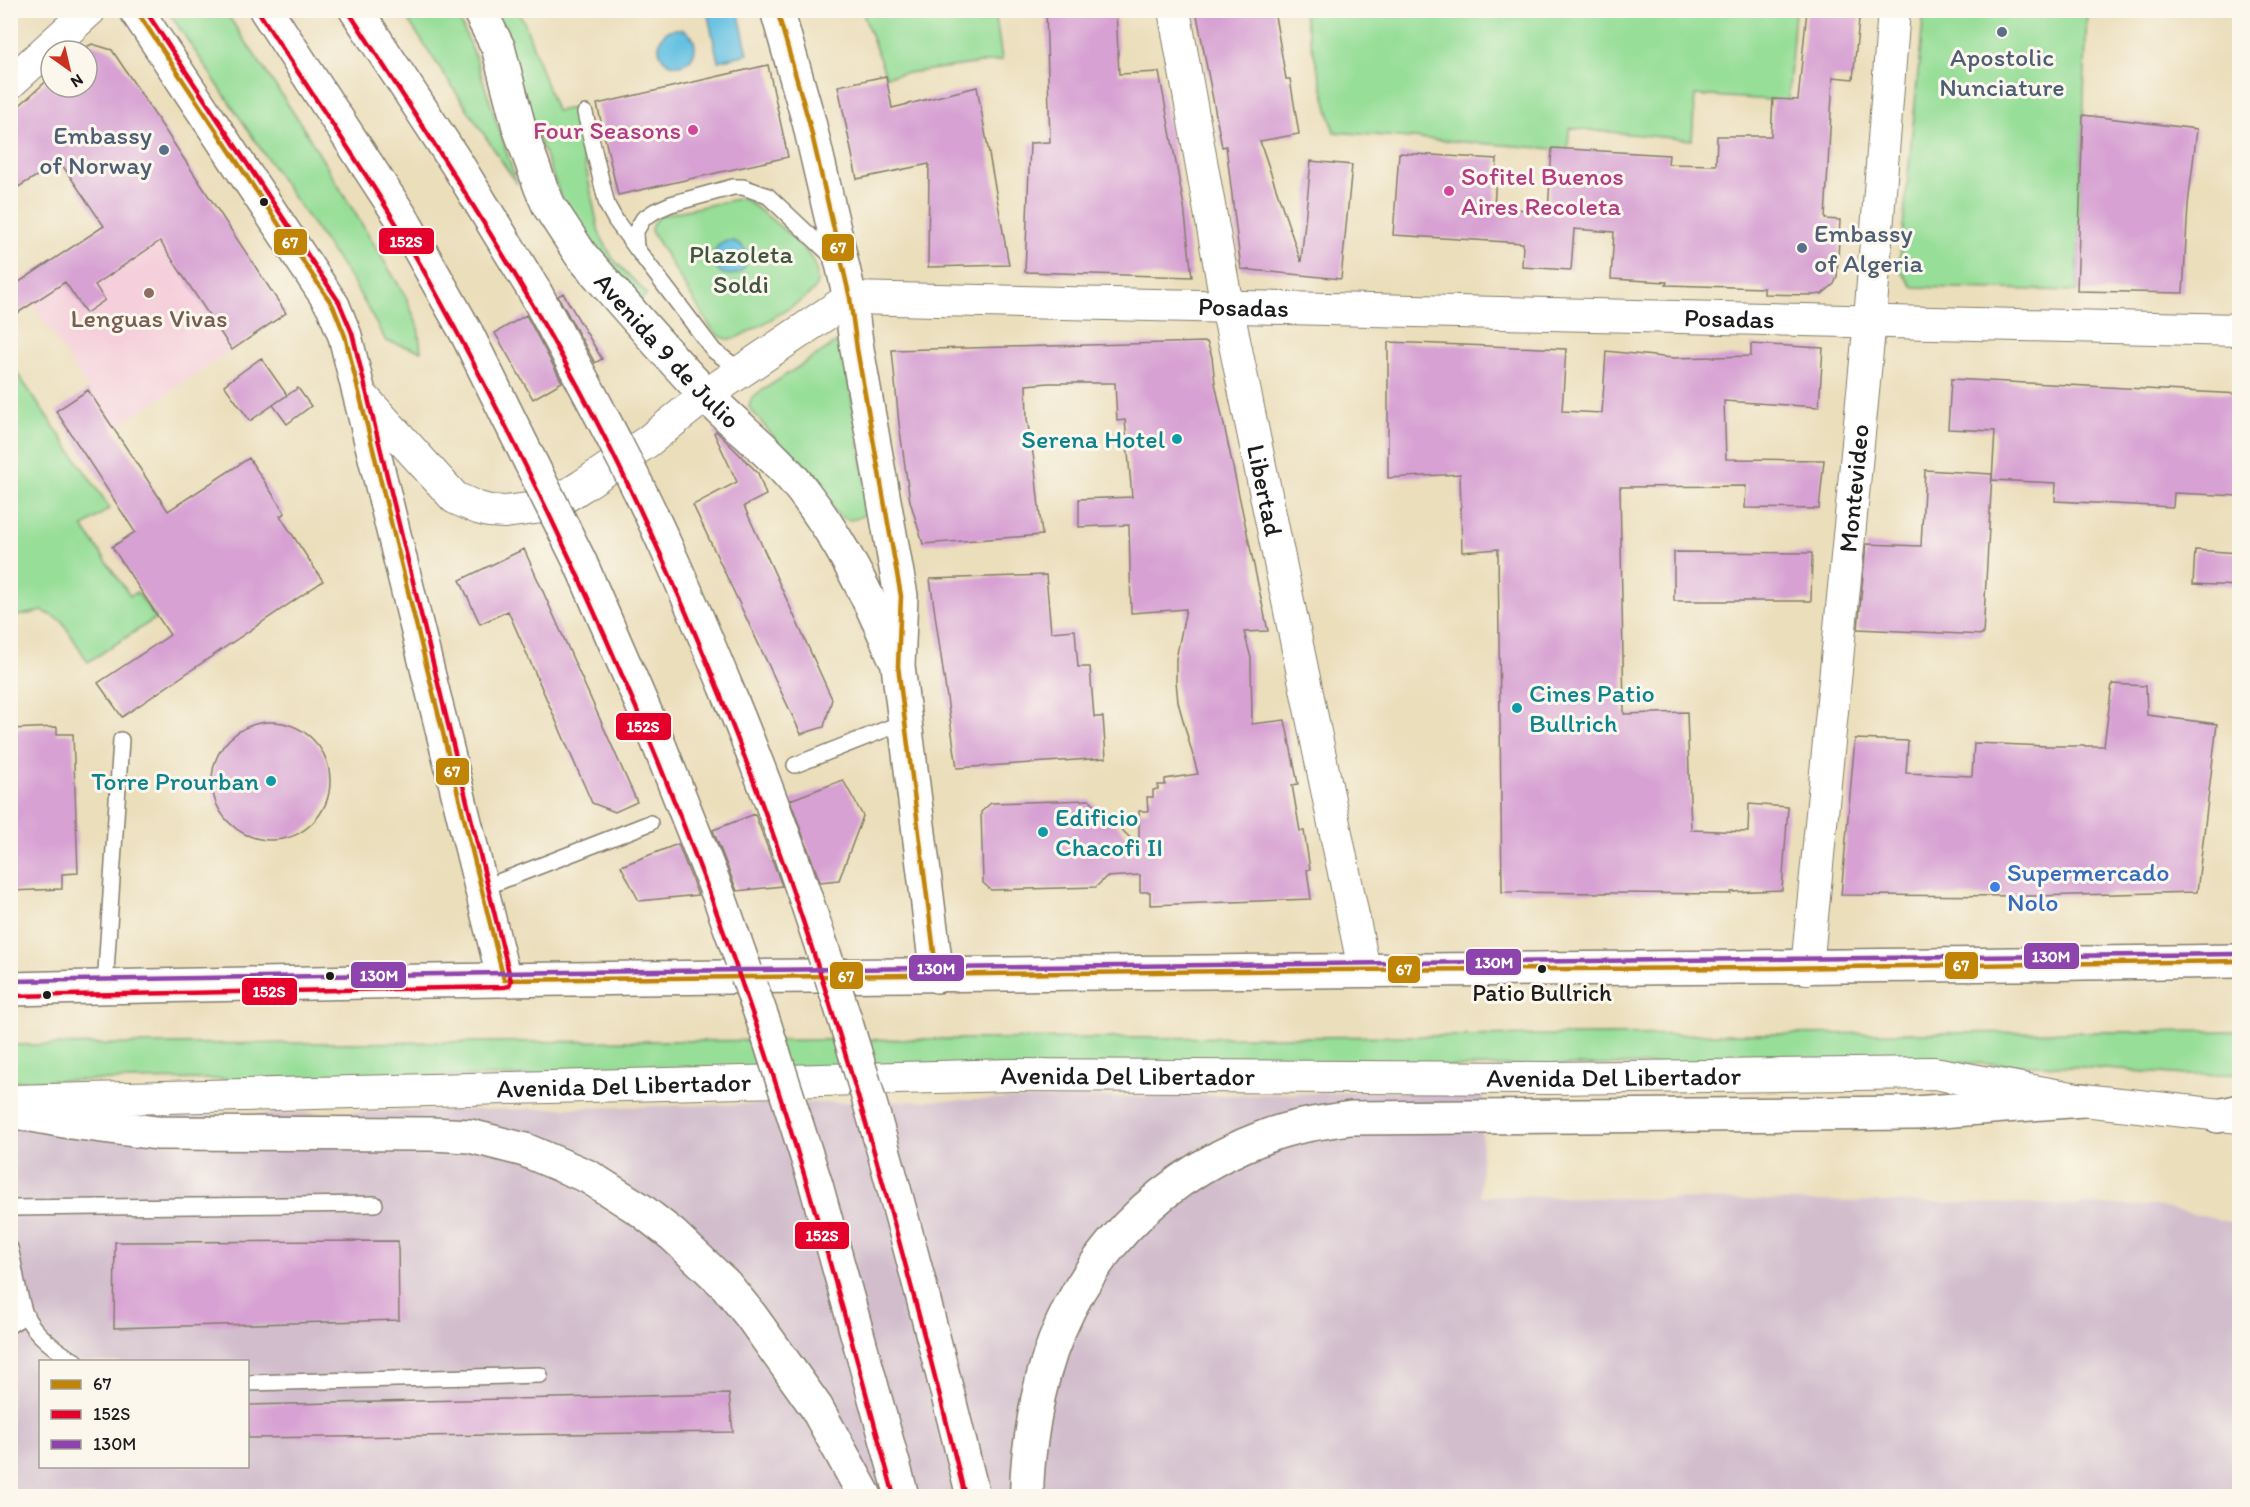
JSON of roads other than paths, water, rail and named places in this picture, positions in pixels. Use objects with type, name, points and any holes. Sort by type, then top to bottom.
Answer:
[{"type":"main road","points":[[136,10],[333,306],[345,336],[362,396],[504,980]]},
{"type":"main road","points":[[266,10],[403,220],[466,334],[580,562],[656,737],[719,896],[765,1026],[816,1185],[902,1497]]},
{"type":"main road","points":[[356,10],[457,164],[535,292],[622,454],[727,689],[777,818],[822,950],[893,1185],[973,1497]]},
{"type":"main road","name":"Avenida 9 de Julio","points":[[479,10],[498,46],[519,127],[549,206],[581,255],[706,395],[770,454],[801,489],[822,517],[859,578],[898,666]]},
{"type":"main road","points":[[777,10],[809,122],[847,283],[901,596],[898,666],[937,976]]},
{"type":"main road","points":[[10,988],[1364,969],[1807,968],[2240,961]]},
{"type":"main road","points":[[1027,1497],[1030,1451],[1039,1390],[1049,1353],[1062,1320],[1081,1286],[1108,1247],[1136,1217],[1168,1189],[1198,1168],[1269,1135],[1314,1123],[1352,1118],[1916,1113],[2083,1100]]},
{"type":"main road","points":[[10,1111],[69,1122],[157,1133],[470,1136],[525,1150],[589,1177],[641,1210],[673,1235],[726,1285],[816,1407],[865,1497]]},
{"type":"street","points":[[10,83],[90,10]]},
{"type":"street","name":"Libertad","points":[[1174,10],[1227,306],[1364,969]]},
{"type":"street","name":"Montevideo","points":[[1807,968],[1870,320],[1894,10]]},
{"type":"street","points":[[362,396],[455,498],[478,508],[505,512],[535,508],[566,496],[647,442],[706,395],[744,370],[847,283]]},
{"type":"street","name":"Posadas","points":[[847,283],[1227,306],[2240,330]]},
{"type":"street","name":"Avenida Del Libertador","points":[[10,1101],[1012,1075],[1550,1078],[1934,1073],[2083,1100],[2232,1115]]},
{"type":"lane","points":[[585,113],[607,205],[616,221],[714,351],[729,363],[744,370]]},
{"type":"lane","points":[[636,248],[635,233],[643,219],[655,211],[681,201],[733,187],[743,187],[768,196],[847,283]]},
{"type":"lane","points":[[795,765],[904,722]]},
{"type":"lane","points":[[105,987],[121,740]]},
{"type":"lane","points":[[483,888],[650,823]]},
{"type":"lane","points":[[10,1208],[375,1204]]},
{"type":"lane","points":[[10,1248],[26,1315],[46,1340],[63,1355],[73,1360]]},
{"type":"lane","points":[[10,1325],[26,1315]]},
{"type":"lane","points":[[249,1383],[540,1375]]},
{"type":"water","points":[[707,11],[738,11],[748,54],[718,61]]},
{"type":"water","points":[[677,29],[690,34],[695,47],[690,60],[677,65],[664,60],[659,47],[664,34]]},
{"type":"water","points":[[730,241],[742,246],[747,258],[742,270],[730,275],[718,270],[713,258],[718,246]]},
{"type":"place","name":"Apostolic Nunciature","points":[[2002,32]]},
{"type":"place","name":"Four Seasons","points":[[693,130]]},
{"type":"place","name":"Embassy of Norway","points":[[164,150]]},
{"type":"place","name":"Sofitel Buenos Aires Recoleta","points":[[1449,191]]},
{"type":"place","name":"Embassy of Algeria","points":[[1802,248]]},
{"type":"place","name":"Lenguas Vivas","points":[[149,293]]},
{"type":"place","name":"Serena Hotel","points":[[1177,439]]},
{"type":"place","name":"Cines Patio Bullrich","points":[[1517,708]]},
{"type":"place","name":"Torre Prourban","points":[[271,781]]},
{"type":"place","name":"Edificio Chacofi II","points":[[1043,832]]},
{"type":"place","name":"Supermercado Nolo","points":[[1995,887]]},
{"type":"place","name":"Patio Bullrich","points":[[1542,969]]},
{"type":"park label","name":"Plazoleta Soldi","points":[[741,269]]}]
